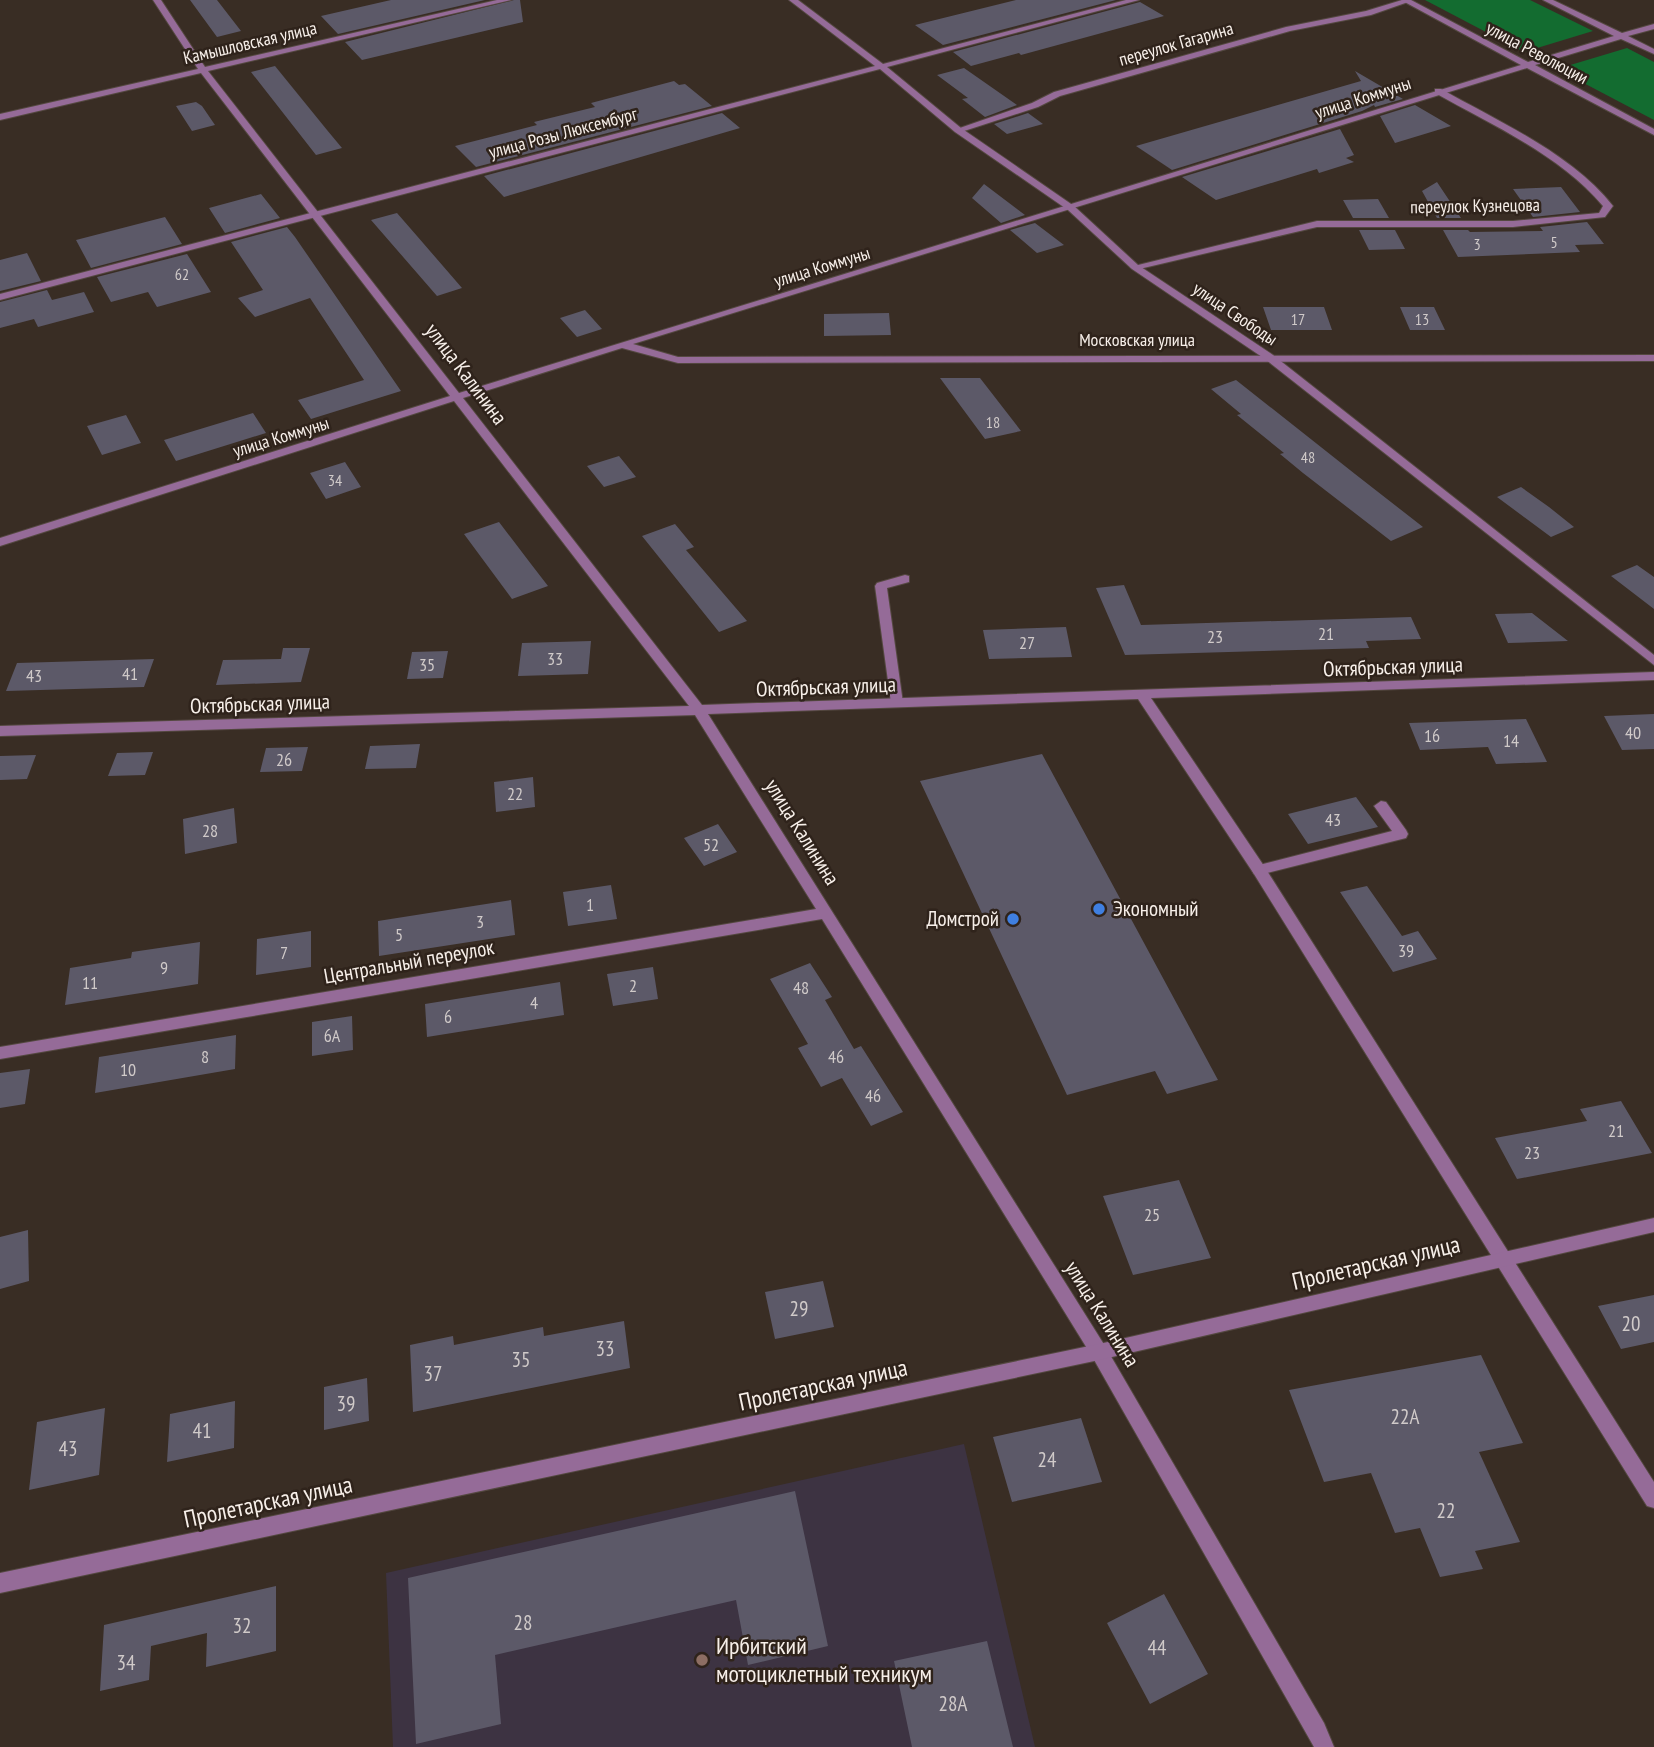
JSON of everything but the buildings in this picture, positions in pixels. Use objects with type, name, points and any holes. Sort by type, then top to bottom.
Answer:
[{"type":"street","name":"улица Калинина","points":[[156,0],[203,70],[699,710],[1099,1352],[1317,1730],[1324,1747]]},
{"type":"street","name":"Камышловская улица","points":[[0,117],[507,0]]},
{"type":"street","name":"улица Свободы","points":[[793,0],[881,66],[958,130],[1071,208],[1135,267],[1269,357],[1654,661]]},
{"type":"street","name":"улица Розы Люксембург","points":[[0,297],[1135,0]]},
{"type":"street","points":[[1547,0],[1654,52]]},
{"type":"street","name":"улица Революции","points":[[1406,1],[1654,132]]},
{"type":"street","name":"переулок Гагарина","points":[[958,130],[1035,105],[1057,94],[1289,29],[1368,13],[1406,1]]},
{"type":"street","name":"улица Коммуны","points":[[0,542],[623,344],[1654,26]]},
{"type":"street","name":"переулок Кузнецова","points":[[1135,267],[1317,224],[1513,224],[1602,215],[1608,206],[1599,191],[1549,157],[1438,91]]},
{"type":"street","name":"Московская улица","points":[[623,344],[678,360],[1654,358]]},
{"type":"street","points":[[897,703],[881,586],[905,579]]},
{"type":"street","name":"Октябрьская улица","points":[[0,731],[1143,696],[1654,676]]},
{"type":"street","points":[[1143,696],[1259,870],[1654,1499]]},
{"type":"street","points":[[1259,870],[1401,834],[1381,806]]},
{"type":"street","name":"Центральный переулок","points":[[0,1053],[826,913]]},
{"type":"street","name":"Пролетарская улица","points":[[0,1583],[1099,1352],[1654,1225]]},
{"type":"shaded area","name":"Ирбитский мотоциклетный техникум","points":[[964,1444],[1035,1747],[393,1747],[386,1573]]},
{"type":"green space","points":[[1425,0],[1530,0],[1593,31],[1524,52]]},
{"type":"green space","points":[[1627,48],[1654,62],[1654,120],[1557,69]]},
{"type":"place","name":"Экономный","points":[[1099,909]]},
{"type":"place","name":"Домстрой","points":[[1013,919]]},
{"type":"place","name":"Ирбитский мотоциклетный техникум","points":[[702,1660]]}]
